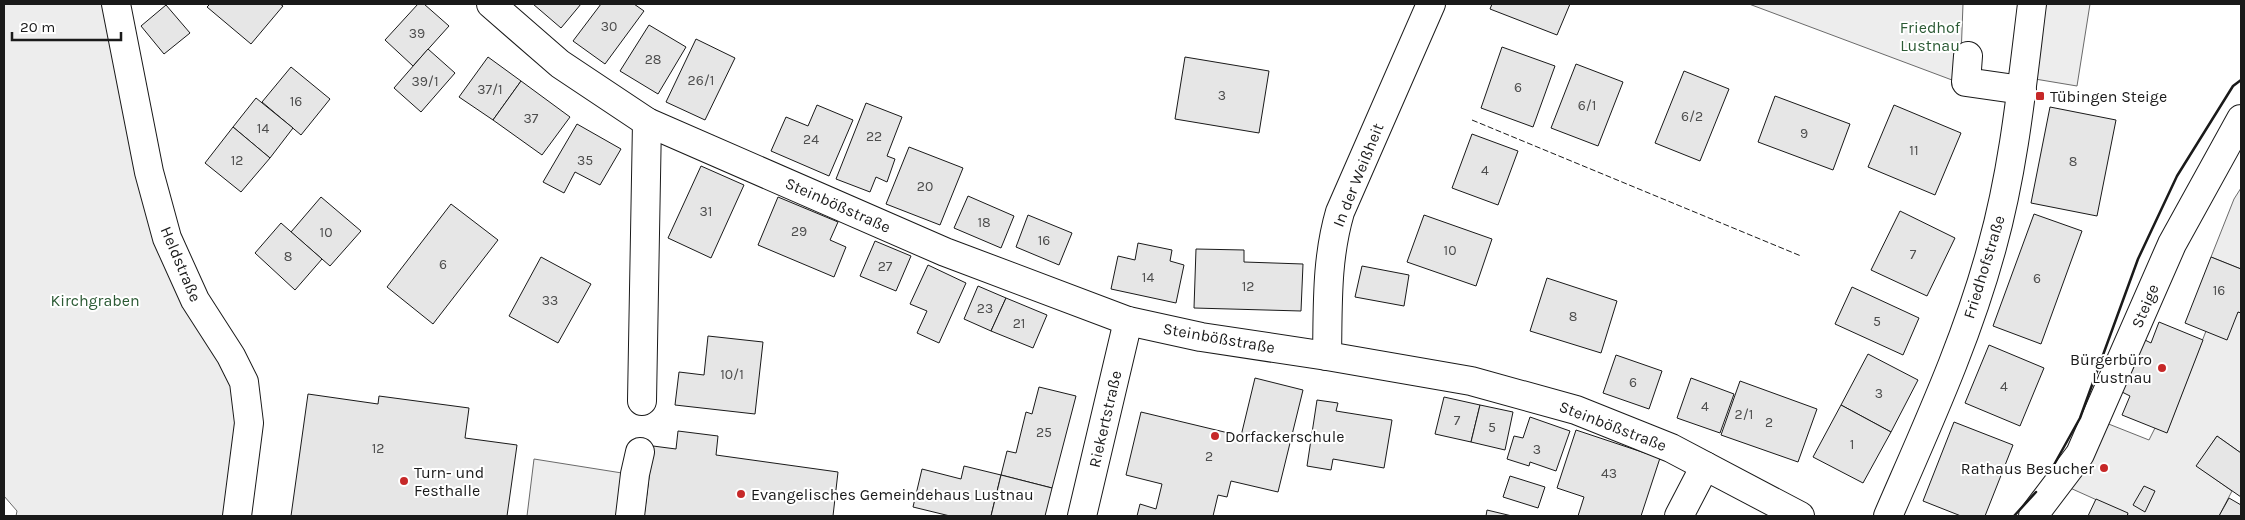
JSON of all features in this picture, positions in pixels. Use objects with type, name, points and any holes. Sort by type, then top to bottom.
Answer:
[{"type":"street","name":"Heldstraße","points":[[116,4],[149,172],[167,238],[195,300],[231,356],[244,382],[249,424],[237,516]]},
{"type":"street","name":"Steinbößstraße","points":[[491,4],[560,64],[647,122],[944,252],[1128,322],[1201,337],[1327,356],[1471,381],[1576,410],[1628,429],[1671,448],[1800,516]]},
{"type":"street","name":"In der Weißheit","points":[[1327,356],[1328,269],[1333,236],[1340,212],[1431,4]]},
{"type":"street","name":"Friedhofstraße","points":[[1888,516],[1952,366],[1975,303],[1992,248],[2005,195],[2022,90],[2032,4]]},
{"type":"street","points":[[1968,56],[1966,82],[2022,90]]},
{"type":"street","name":"Steige","points":[[2033,516],[2080,454],[2172,244],[2241,119]]},
{"type":"street","points":[[642,401],[647,122]]},
{"type":"street","name":"Riekertstraße","points":[[1082,516],[1128,322]]},
{"type":"street","points":[[630,516],[635,474],[640,452]]},
{"type":"street","points":[[1679,516],[1705,466]]},
{"type":"shaded area","name":"Kirchgraben","points":[[4,4],[117,4],[149,172],[244,382],[237,516],[16,516],[17,511],[4,496]]},
{"type":"shaded area","name":"Friedhof Lustnau","points":[[1749,4],[1963,4],[1960,83]]},
{"type":"shaded area","points":[[2032,4],[2090,4],[2077,86],[2023,77]]},
{"type":"shaded area","points":[[2241,188],[2241,269],[2211,257],[2234,199]]},
{"type":"shaded area","points":[[2238,312],[2241,313],[2241,453],[2217,436],[2197,466],[2232,491],[2219,516],[2127,516],[2128,514],[2059,483],[2096,419],[2149,440],[2155,428],[2167,432],[2206,331]]},
{"type":"shaded area","points":[[534,459],[622,473],[616,516],[527,516]]},
{"type":"building","points":[[210,4],[280,4],[283,6],[251,44],[207,7]]},
{"type":"building","points":[[418,4],[424,4],[449,26],[413,66],[385,40]]},
{"type":"building","points":[[533,4],[581,4],[561,28]]},
{"type":"building","points":[[601,4],[634,4],[644,11],[605,64],[573,41]]},
{"type":"building","points":[[1492,4],[1570,4],[1557,35],[1490,9]]},
{"type":"building","points":[[166,5],[190,33],[164,54],[141,26]]},
{"type":"building","points":[[649,25],[686,47],[658,94],[620,71]]},
{"type":"building","points":[[696,39],[735,58],[705,120],[666,102]]},
{"type":"building","points":[[1502,47],[1555,66],[1533,127],[1481,108]]},
{"type":"building","points":[[428,49],[455,73],[421,112],[394,88]]},
{"type":"building","points":[[488,57],[521,81],[493,120],[459,97]]},
{"type":"building","points":[[1185,57],[1269,71],[1259,133],[1175,119]]},
{"type":"building","points":[[1576,64],[1623,82],[1598,146],[1551,128]]},
{"type":"building","points":[[291,67],[330,99],[301,135],[262,102]]},
{"type":"building","points":[[1684,71],[1729,89],[1700,161],[1655,143]]},
{"type":"building","points":[[521,81],[570,117],[542,155],[493,120]]},
{"type":"building","points":[[1775,96],[1850,124],[1833,170],[1758,142]]},
{"type":"building","points":[[256,98],[293,128],[270,158],[233,127]]},
{"type":"building","points":[[866,103],[902,117],[887,156],[895,159],[887,182],[876,177],[870,192],[836,179]]},
{"type":"building","points":[[817,105],[853,120],[829,176],[771,151],[786,117],[808,126]]},
{"type":"building","points":[[1894,105],[1961,133],[1935,195],[1868,167]]},
{"type":"building","points":[[2050,107],[2116,120],[2097,216],[2031,203]]},
{"type":"building","points":[[577,124],[621,149],[600,185],[575,172],[564,193],[543,182]]},
{"type":"building","points":[[233,127],[270,158],[241,192],[205,163]]},
{"type":"building","points":[[1472,134],[1518,151],[1498,205],[1452,188]]},
{"type":"building","points":[[909,147],[963,168],[940,225],[886,204]]},
{"type":"building","points":[[701,166],[744,185],[711,258],[668,238]]},
{"type":"building","points":[[968,196],[1014,216],[1001,248],[954,228]]},
{"type":"building","points":[[321,197],[361,231],[330,266],[291,232]]},
{"type":"building","points":[[778,197],[838,222],[830,240],[846,247],[834,277],[758,245]]},
{"type":"building","points":[[451,204],[498,240],[433,324],[387,287]]},
{"type":"building","points":[[1900,211],[1955,238],[1927,296],[1871,270]]},
{"type":"building","points":[[2034,214],[2082,231],[2041,344],[1993,326]]},
{"type":"building","points":[[1028,215],[1072,233],[1059,265],[1016,247]]},
{"type":"building","points":[[1424,215],[1492,239],[1476,286],[1407,262]]},
{"type":"building","points":[[281,223],[322,259],[295,290],[255,253]]},
{"type":"building","points":[[875,241],[911,256],[896,291],[860,276]]},
{"type":"building","points":[[1138,243],[1172,250],[1170,261],[1184,265],[1176,303],[1111,289],[1118,256],[1135,260]]},
{"type":"building","points":[[1196,249],[1244,250],[1244,262],[1303,264],[1301,311],[1194,308]]},
{"type":"building","points":[[541,257],[591,284],[558,343],[509,316]]},
{"type":"building","points":[[2211,257],[2241,269],[2241,313],[2238,312],[2227,340],[2185,323]]},
{"type":"building","points":[[928,265],[966,283],[939,343],[917,333],[927,311],[910,304]]},
{"type":"building","points":[[1362,266],[1409,275],[1404,306],[1355,297]]},
{"type":"building","points":[[1547,278],[1617,301],[1601,353],[1530,331]]},
{"type":"building","points":[[978,286],[1006,298],[991,331],[964,319]]},
{"type":"building","points":[[1852,287],[1919,318],[1903,355],[1835,324]]},
{"type":"building","points":[[1006,298],[1047,315],[1033,348],[991,331]]},
{"type":"building","name":"Bürgerbüro Lustnau","points":[[2159,322],[2203,340],[2167,433],[2122,415],[2130,396],[2122,392],[2143,339],[2151,343]]},
{"type":"building","points":[[708,336],[763,342],[755,414],[675,405],[679,372],[704,375]]},
{"type":"building","points":[[1989,345],[2044,368],[2020,426],[1965,403]]},
{"type":"building","points":[[1868,354],[1918,380],[1891,432],[1841,405]]},
{"type":"building","points":[[1616,355],[1662,371],[1649,409],[1603,393]]},
{"type":"building","points":[[1255,378],[1303,390],[1278,492],[1231,481],[1227,497],[1218,495],[1213,516],[1137,516],[1140,504],[1156,509],[1162,484],[1126,475],[1141,412],[1241,436]]},
{"type":"building","points":[[1691,378],[1734,394],[1720,433],[1677,418]]},
{"type":"building","points":[[1740,381],[1817,409],[1798,462],[1721,435]]},
{"type":"building","points":[[1039,387],[1076,396],[1052,488],[1001,475],[1007,451],[1016,453],[1026,412],[1032,414]]},
{"type":"building","name":"Turn- und Festhalle","points":[[308,394],[378,404],[379,396],[469,408],[465,438],[517,445],[507,516],[291,516]]},
{"type":"building","points":[[1444,397],[1480,405],[1471,442],[1435,434]]},
{"type":"building","points":[[1317,400],[1338,403],[1336,411],[1392,420],[1384,468],[1333,459],[1331,470],[1307,466]]},
{"type":"building","points":[[1480,405],[1513,412],[1505,450],[1471,442]]},
{"type":"building","points":[[1841,405],[1891,432],[1863,483],[1813,457]]},
{"type":"building","points":[[1530,417],[1570,431],[1556,471],[1530,462],[1529,466],[1507,459],[1514,436],[1523,438]]},
{"type":"building","points":[[1954,422],[2013,445],[1985,516],[1961,516],[1923,501]]},
{"type":"building","points":[[1576,430],[1660,458],[1641,516],[1578,516],[1584,497],[1557,488]]},
{"type":"building","name":"Evangelisches Gemeindehaus Lustnau","points":[[678,431],[718,436],[716,455],[838,472],[833,516],[644,516],[653,446],[676,449]]},
{"type":"building","points":[[2217,436],[2241,453],[2241,497],[2196,466]]},
{"type":"building","points":[[964,466],[1001,475],[991,516],[950,516],[913,507],[922,469],[961,479]]},
{"type":"building","points":[[1001,475],[1052,488],[1045,516],[991,516]]},
{"type":"building","points":[[1510,476],[1545,487],[1538,508],[1503,497]]},
{"type":"building","points":[[2144,486],[2155,491],[2145,512],[2133,505]]},
{"type":"building","points":[[2229,498],[2241,505],[2241,516],[2219,516]]},
{"type":"building","points":[[2096,499],[2128,513],[2127,516],[2088,516]]},
{"type":"building","points":[[1487,510],[1512,516],[1486,516]]},
{"type":"fence","points":[[1472,120],[1801,256]]},
{"type":"wall","points":[[2050,472],[2080,418],[2138,259],[2177,176],[2233,86],[2241,80]]},
{"type":"wall","points":[[2014,516],[2036,492]]},
{"type":"place","name":"Tübingen Steige","points":[[2040,96]]},
{"type":"place","name":"Bürgerbüro Lustnau","points":[[2162,368]]},
{"type":"place","name":"Dorfackerschule","points":[[1215,436]]},
{"type":"place","name":"Rathaus Besucher","points":[[2104,468]]},
{"type":"place","name":"Turn- und Festhalle","points":[[404,481]]},
{"type":"place","name":"Evangelisches Gemeindehaus Lustnau","points":[[741,494]]}]
